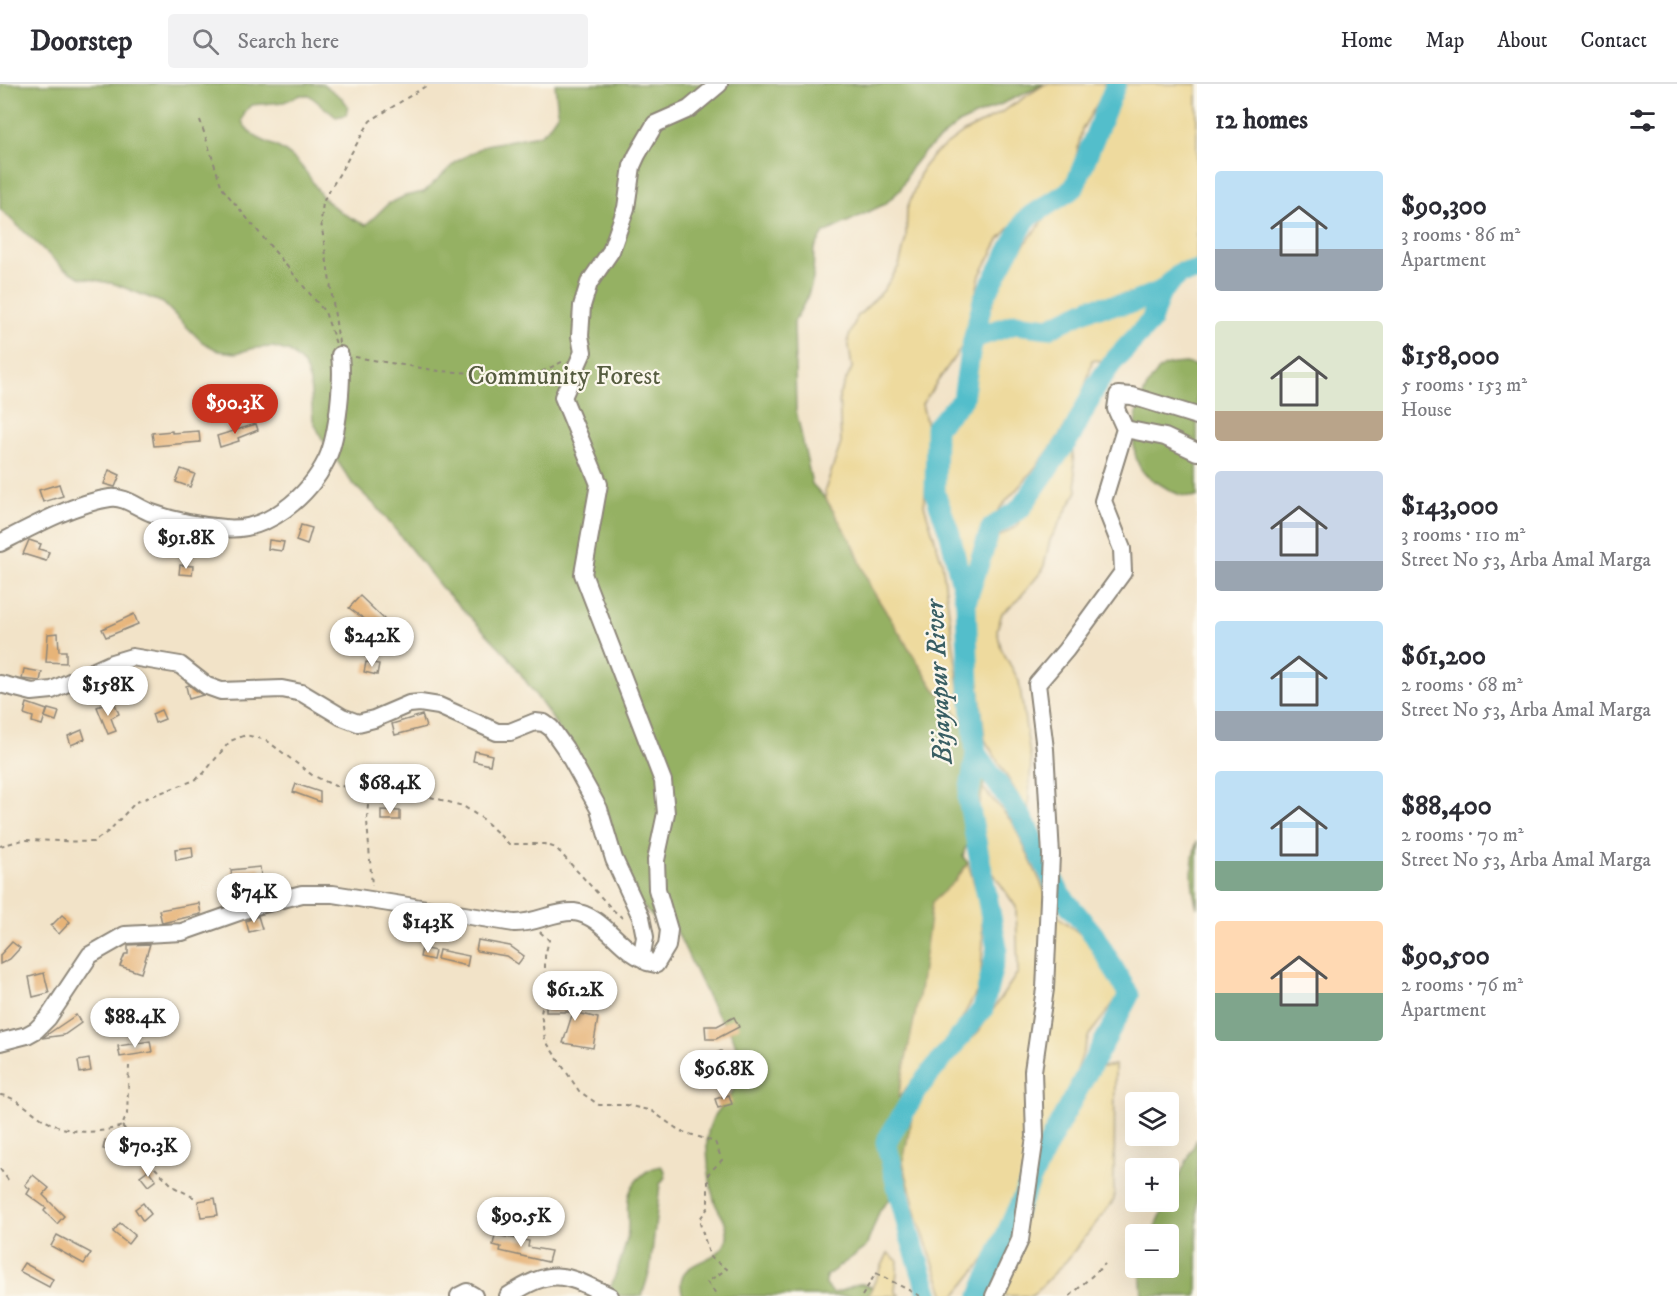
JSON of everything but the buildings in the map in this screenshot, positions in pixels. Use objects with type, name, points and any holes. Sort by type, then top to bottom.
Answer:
[{"type":"street","points":[[0,1042],[16,1039],[36,1030],[48,1018],[90,955],[125,935],[182,932],[256,906],[302,894],[333,894],[530,923],[548,916],[578,913],[588,916],[633,954],[656,964],[663,956],[669,937],[657,889],[656,860],[666,813],[663,781],[583,574],[599,484],[563,396],[584,352],[580,327],[582,306],[590,283],[612,251],[626,208],[632,165],[637,155],[656,124],[689,109],[719,84]]},
{"type":"street","points":[[0,543],[81,506],[111,498],[129,502],[152,513],[225,528],[248,528],[267,522],[311,483],[328,457],[338,394],[340,355]]},
{"type":"street","points":[[994,1296],[1020,1240],[1035,1137],[1033,1071],[1046,989],[1051,855],[1045,749],[1037,684],[1066,650],[1123,572],[1122,549],[1103,501],[1125,429],[1116,409],[1118,395],[1132,396],[1197,416]]},
{"type":"street","points":[[1125,429],[1165,437],[1197,452]]},
{"type":"street","points":[[0,684],[32,692],[52,690],[132,657],[180,665],[207,686],[221,691],[282,689],[302,693],[342,717],[358,723],[374,719],[409,704],[420,703],[439,706],[497,732],[510,732],[535,722],[544,723],[552,729],[569,754],[599,809],[614,860],[644,925],[644,959]]},
{"type":"street","points":[[508,1296],[545,1275],[571,1277],[610,1296]]},
{"type":"street","points":[[459,1296],[467,1292],[474,1296]]},
{"type":"path","points":[[340,355],[321,222],[323,202],[370,121],[429,84]]},
{"type":"path","points":[[200,120],[222,189],[325,312],[340,355]]},
{"type":"path","points":[[340,355],[439,371],[533,376],[584,352]]},
{"type":"path","points":[[0,846],[23,840],[93,842],[105,834],[136,802],[195,780],[204,773],[230,741],[246,735],[266,740],[312,775],[330,784],[402,789],[463,806],[486,822],[509,844],[544,844],[556,848],[612,909],[627,921],[644,925]]},
{"type":"path","points":[[369,787],[367,821],[373,901]]},
{"type":"path","points":[[530,923],[549,940],[545,956],[545,995],[541,1013],[546,1040],[579,1091],[599,1105],[626,1105],[652,1111],[680,1131],[715,1142],[723,1160],[708,1174],[708,1208],[699,1220],[710,1257],[727,1269],[707,1282],[717,1295],[715,1296]]},
{"type":"path","points":[[0,1095],[20,1102],[64,1130],[101,1133],[122,1126],[127,1114],[129,1066]]},
{"type":"path","points":[[122,1126],[148,1152],[155,1168],[174,1187],[195,1198]]},
{"type":"path","points":[[0,1169],[9,1180]]},
{"type":"path","points":[[1070,1296],[1105,1264]]},
{"type":"path","points":[[862,1296],[876,1272],[920,1296]]},
{"type":"green space","name":"Community Forest","points":[[0,84],[323,84],[342,98],[348,106],[346,115],[336,117],[309,95],[300,95],[284,102],[251,105],[242,121],[253,135],[279,148],[296,161],[332,206],[366,225],[388,204],[405,196],[424,192],[457,161],[486,145],[539,135],[547,129],[558,113],[555,84],[1045,84],[958,124],[923,153],[911,168],[900,190],[885,204],[824,233],[814,249],[813,279],[807,298],[794,322],[796,410],[812,484],[826,499],[853,544],[871,588],[934,688],[952,707],[979,747],[986,773],[979,807],[981,839],[965,848],[963,857],[968,863],[955,881],[910,1188],[892,1196],[880,1210],[866,1247],[826,1276],[826,1285],[833,1293],[864,1284],[876,1291],[875,1296],[683,1296],[681,1283],[684,1274],[690,1267],[716,1254],[723,1247],[727,1237],[725,1224],[715,1203],[712,1190],[707,1136],[714,1117],[734,1089],[738,1075],[738,1060],[733,1036],[714,1009],[664,907],[653,918],[640,903],[613,839],[610,818],[552,718],[508,656],[441,587],[378,508],[352,483],[321,437],[313,420],[310,382],[304,365],[290,352],[273,347],[255,348],[236,353],[219,351],[202,342],[163,303],[115,284],[80,277],[63,268],[0,209]]},
{"type":"green space","points":[[1186,363],[1197,366],[1197,497],[1175,493],[1148,477],[1138,462],[1134,449],[1136,417],[1154,375],[1163,367],[1171,364]]},
{"type":"green space","points":[[1197,841],[1197,908],[1192,874]]},
{"type":"green space","points":[[1197,1139],[1197,1296],[1142,1296],[1141,1278],[1179,1278],[1179,1224],[1157,1224],[1162,1212],[1179,1212],[1179,1177]]},
{"type":"green space","points":[[661,1166],[665,1171],[665,1177],[660,1184],[650,1270],[642,1296],[607,1296],[627,1238],[629,1194],[637,1180],[645,1173]]},
{"type":"sand","points":[[1045,84],[1109,84],[1082,129],[1071,181],[1032,204],[1000,238],[980,275],[963,345],[922,404],[930,439],[924,505],[942,562],[961,701],[979,747],[952,707],[934,688],[871,588],[853,544],[826,499],[825,490],[841,443],[839,395],[852,368],[848,339],[857,317],[883,291],[899,266],[906,238],[907,209],[922,169],[934,154],[964,132],[999,114]]},
{"type":"sand","points":[[1126,84],[1197,84],[1197,266],[1149,290],[1100,298],[1044,321],[1024,316],[985,324],[1006,268],[1045,218],[1078,192]]},
{"type":"sand","points":[[1154,298],[1148,315],[1106,361],[1092,360],[1083,391],[1068,421],[1039,462],[991,520],[966,574],[937,477],[946,427],[968,397],[979,341],[1020,332],[1055,333],[1092,311],[1122,313],[1138,301]]},
{"type":"sand","points":[[1072,447],[1077,491],[1050,540],[1043,570],[1016,602],[1002,613],[997,630],[1001,648],[1019,681],[1031,762],[1028,812],[985,740],[970,605],[996,538],[1017,526]]},
{"type":"sand","points":[[983,788],[1013,823],[1056,915],[1084,937],[1120,995],[1089,1035],[1073,1082],[1028,1165],[988,1255],[955,1296],[945,1296],[918,1220],[903,1162],[916,1096],[979,1031],[1018,972],[1016,907],[991,870],[979,807]]},
{"type":"sand","points":[[968,863],[981,907],[983,942],[980,986],[957,1027],[898,1098],[920,991],[932,902],[955,881]]},
{"type":"sand","points":[[1115,1065],[1114,1200],[1067,1260],[1032,1296],[1001,1296],[1023,1214],[1050,1149],[1068,1127],[1098,1068]]},
{"type":"sand","points":[[888,1253],[898,1261],[895,1291],[900,1296],[868,1296]]},
{"type":"waterway","name":"Bijayapur River","points":[[929,1296],[909,1233],[886,1142],[919,1087],[983,1009],[997,948],[968,799],[976,754],[969,685],[966,603],[950,534],[935,493],[936,427],[963,399],[970,353],[983,300],[1026,219],[1074,188],[1116,84]]},
{"type":"waterway","points":[[974,338],[1015,324],[1049,328],[1091,308],[1132,303],[1161,291],[1181,273],[1197,271]]},
{"type":"waterway","points":[[966,602],[991,528],[1020,509],[1072,434],[1096,386],[1112,363],[1151,321],[1161,291]]},
{"type":"waterway","points":[[976,754],[1021,816],[1060,894],[1094,935],[1129,995],[1048,1145],[1012,1220],[980,1296]]}]
